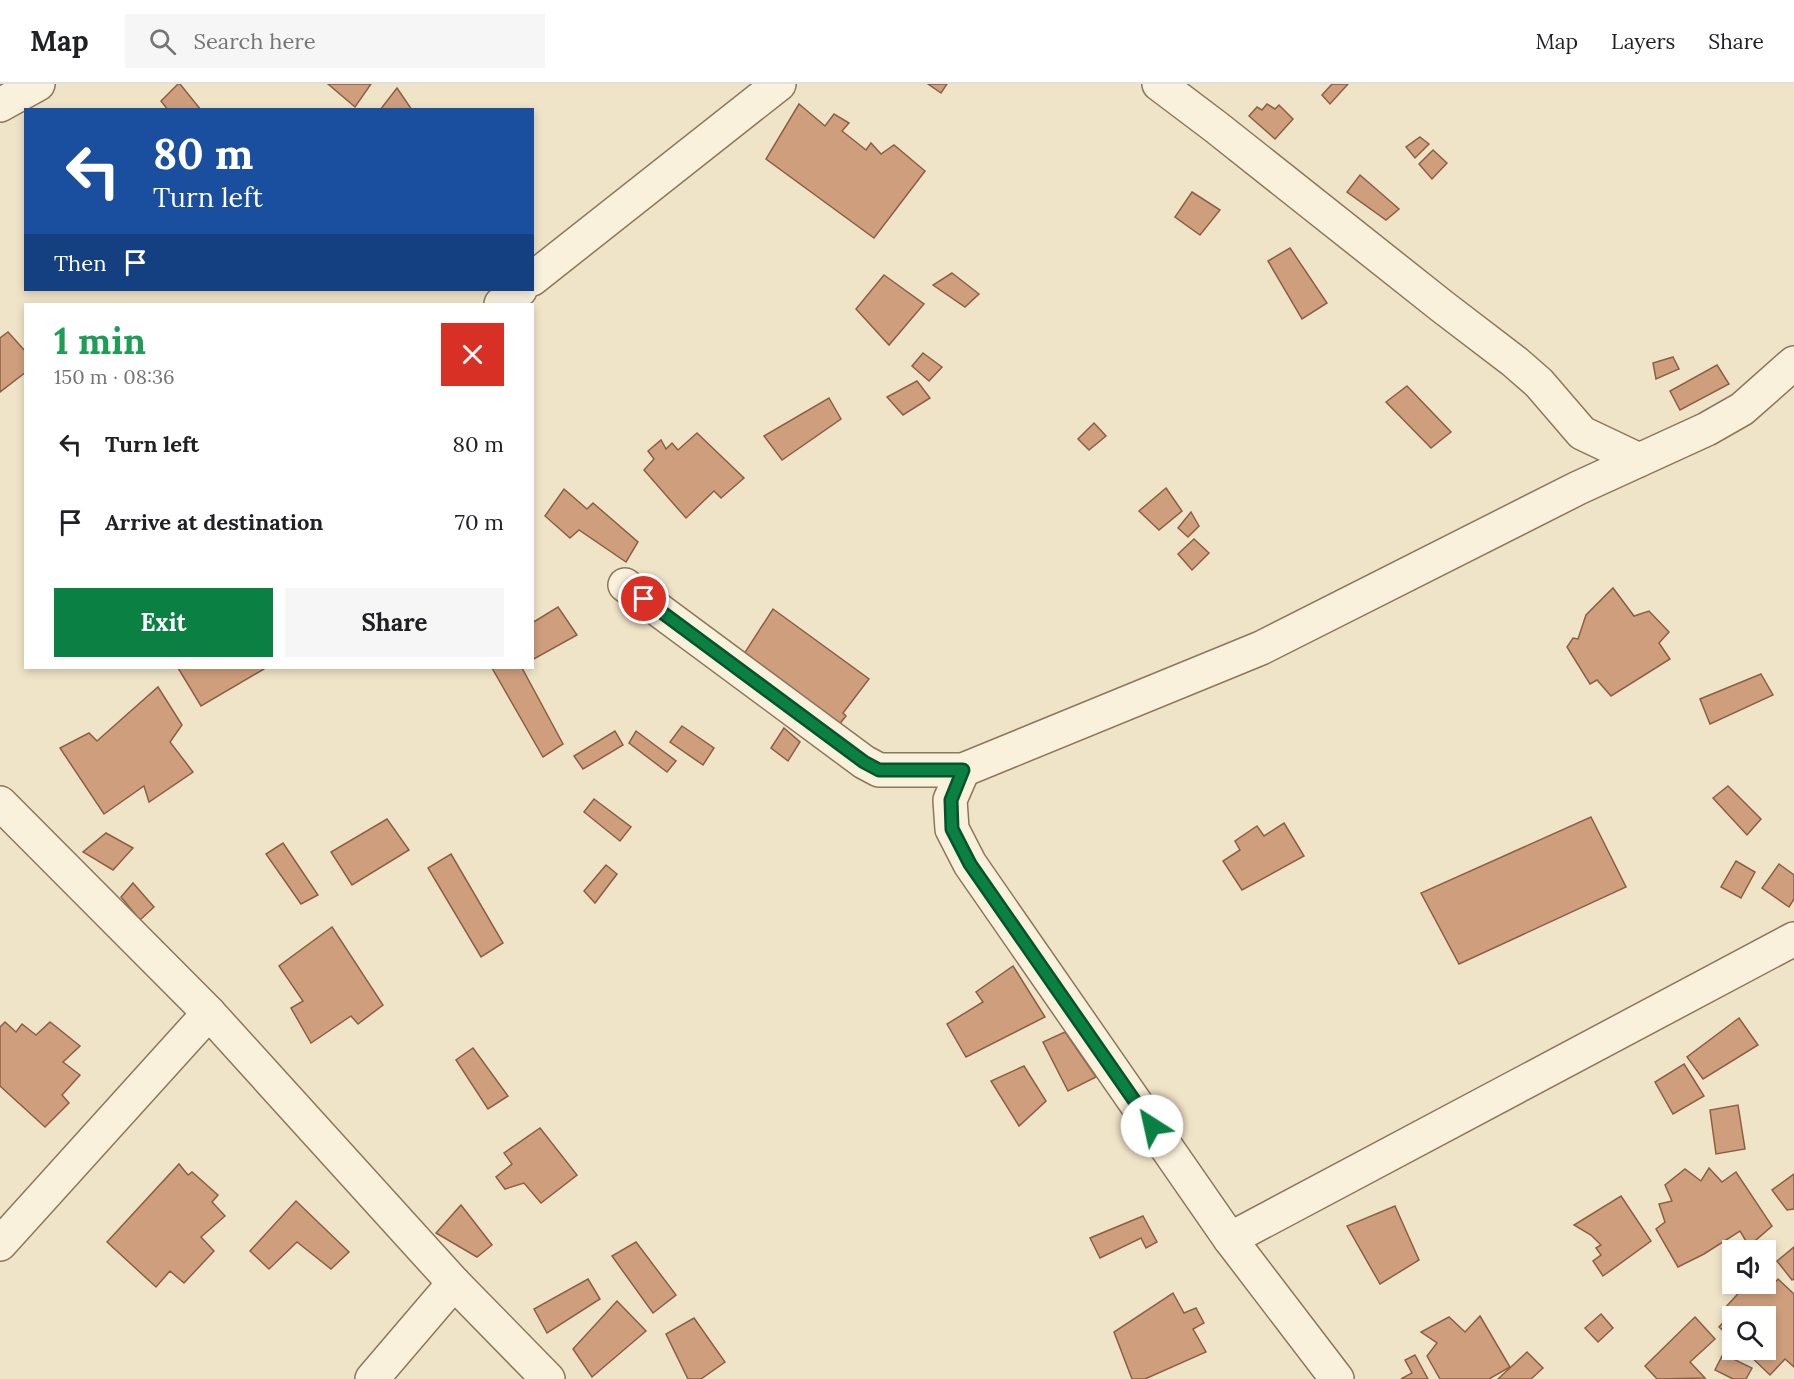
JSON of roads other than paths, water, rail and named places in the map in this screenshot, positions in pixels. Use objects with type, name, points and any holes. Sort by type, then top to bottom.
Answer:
[{"type":"street","points":[[0,105],[38,84]]},
{"type":"street","points":[[534,277],[779,84]]},
{"type":"street","points":[[1159,84],[1515,362],[1539,383],[1582,433],[1639,460]]},
{"type":"street","points":[[502,303],[519,291]]},
{"type":"street","points":[[625,585],[864,762],[879,770],[963,770],[1260,648],[1578,488],[1707,429],[1742,409],[1794,363]]},
{"type":"street","points":[[1578,488],[1582,433]]},
{"type":"street","points":[[963,770],[951,800],[952,829],[970,864],[1230,1239],[1337,1379]]},
{"type":"street","points":[[0,803],[209,1013],[454,1283],[548,1379]]},
{"type":"street","points":[[1230,1239],[1794,939]]},
{"type":"street","points":[[0,1244],[209,1013]]},
{"type":"street","points":[[372,1379],[454,1283]]}]
